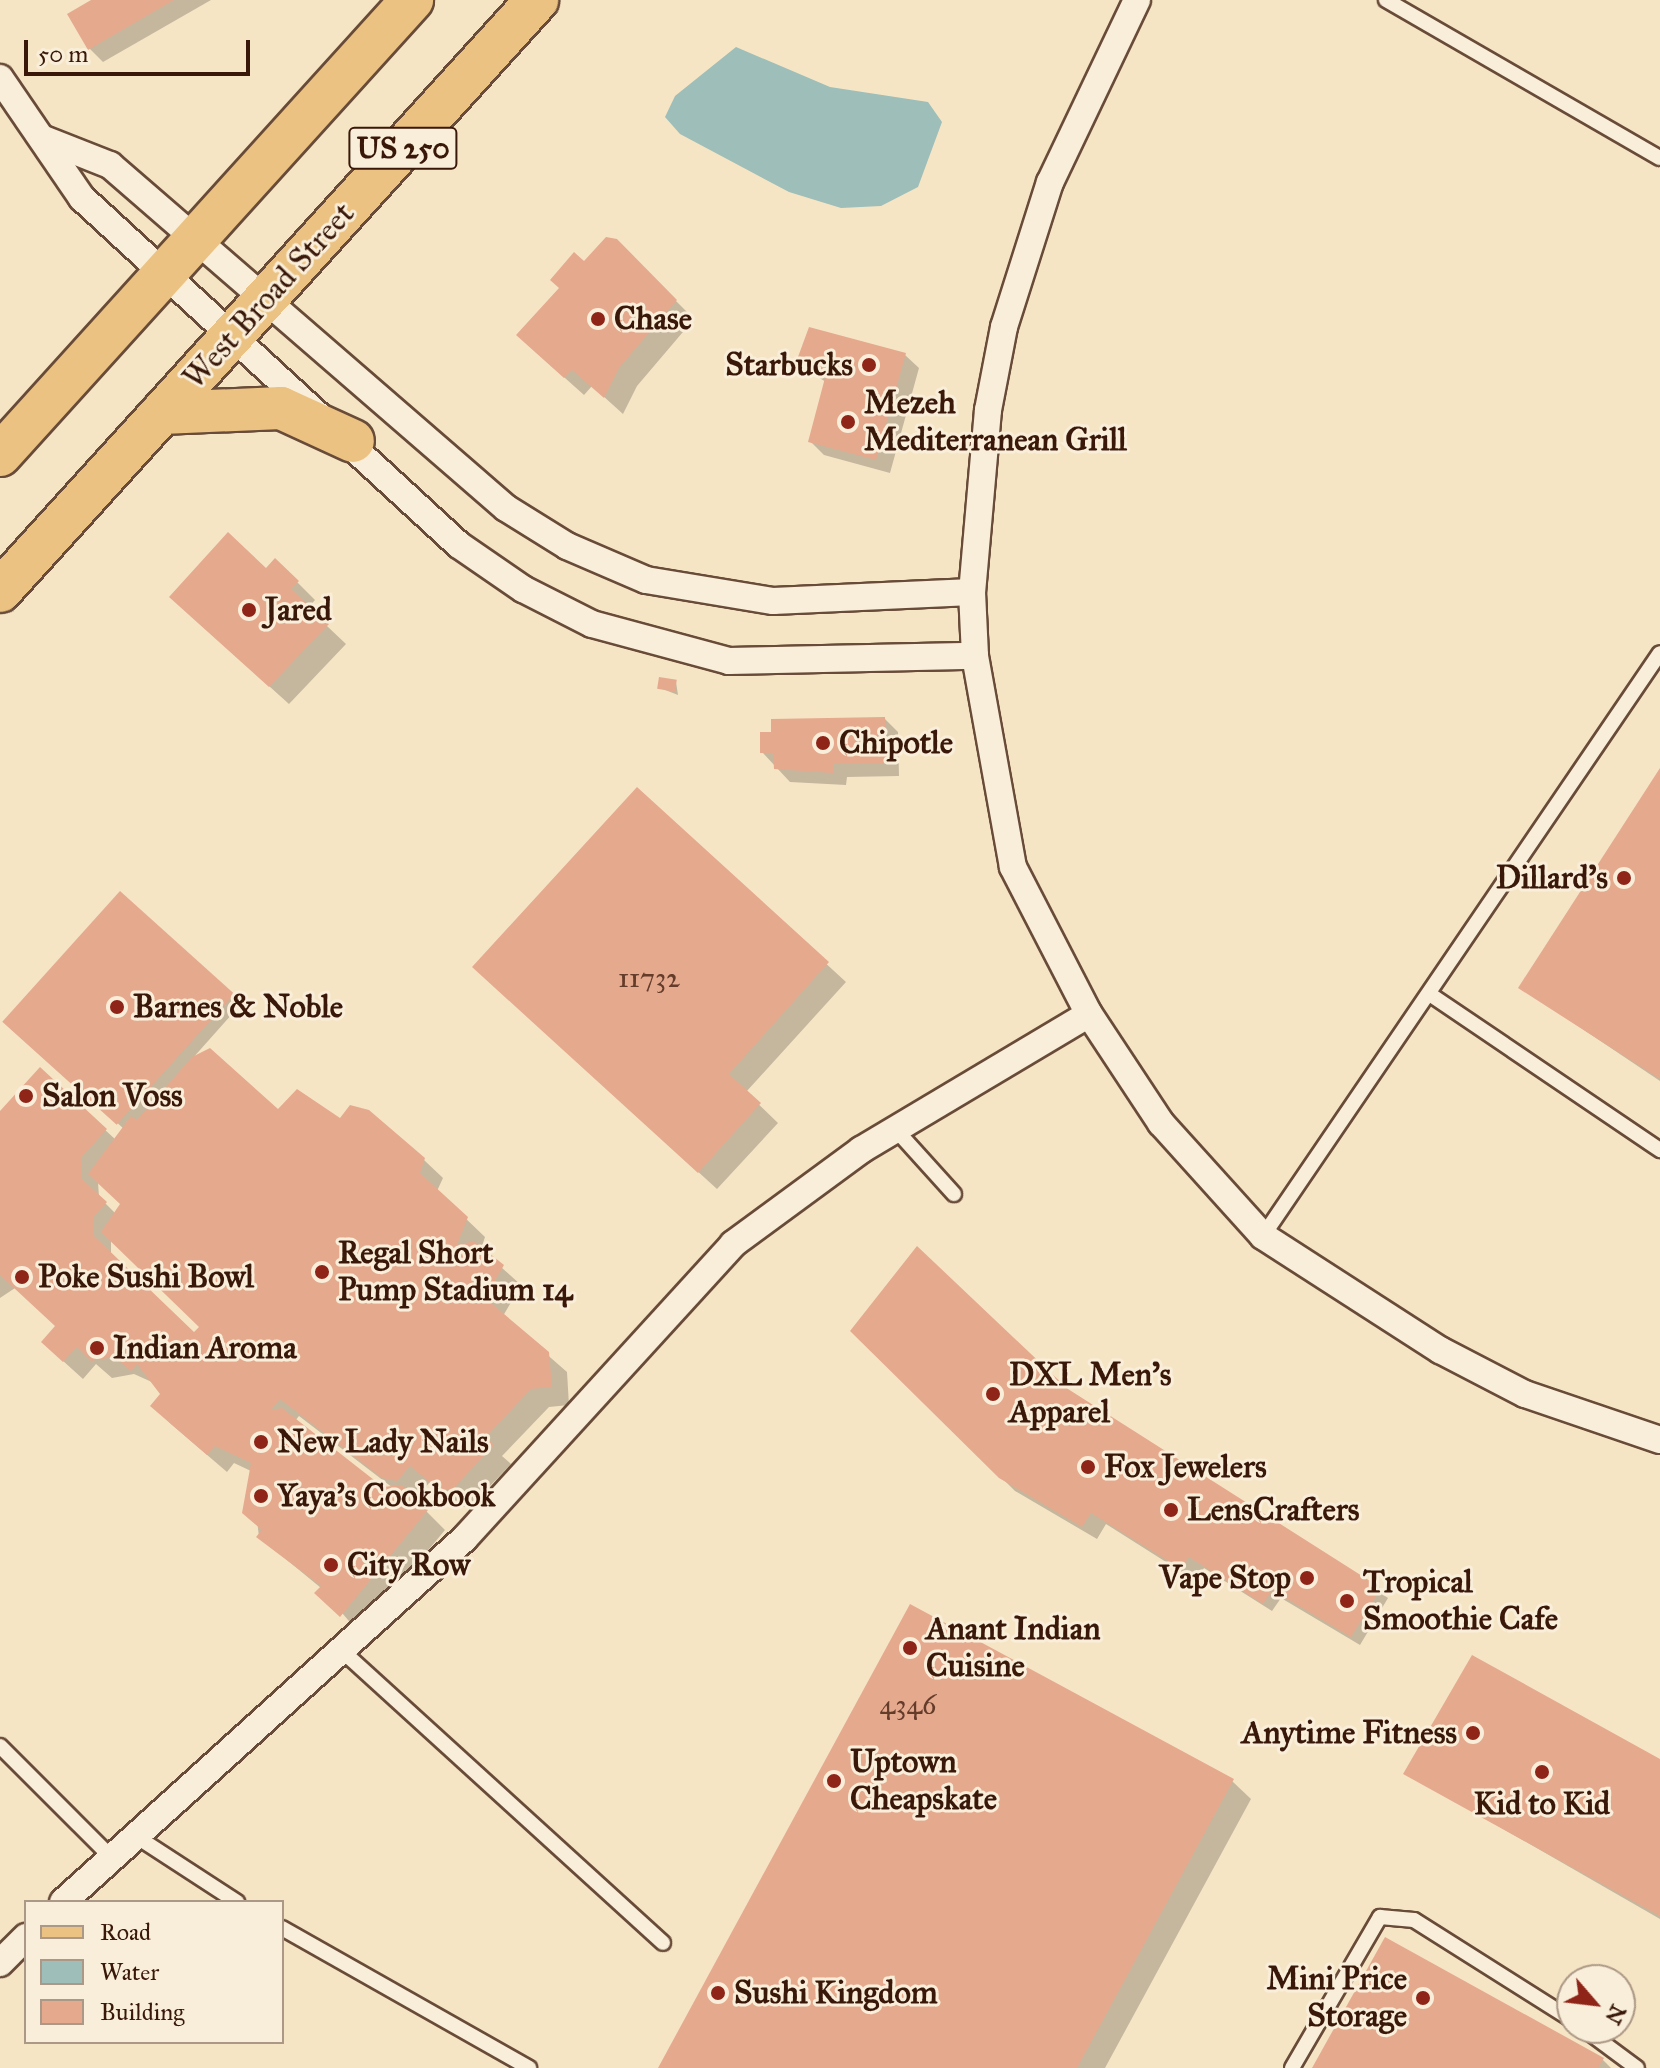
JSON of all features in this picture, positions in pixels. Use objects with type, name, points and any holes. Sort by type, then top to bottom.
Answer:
[{"type":"main road","name":"US 250","points":[[0,455],[412,0]]},
{"type":"main road","name":"West Broad Street","points":[[0,591],[537,0]]},
{"type":"main road","points":[[162,413],[281,408],[353,441]]},
{"type":"street","points":[[1137,0],[1050,182],[1004,327],[979,471],[972,592],[975,656],[1013,867],[1089,1014],[1161,1123],[1263,1236],[1452,1356],[1525,1394],[1660,1440]]},
{"type":"street","points":[[0,78],[82,198],[236,333],[459,545],[523,589],[592,624],[729,661],[975,656]]},
{"type":"street","points":[[44,139],[110,165],[199,235],[506,508],[601,563],[690,591],[773,601],[972,592]]},
{"type":"street","points":[[65,1900],[339,1648],[465,1538],[733,1244],[897,1131],[1089,1014]]},
{"type":"street","points":[[0,1963],[24,1939]]},
{"type":"lane","points":[[1386,0],[1660,158]]},
{"type":"lane","points":[[1263,1236],[1431,995],[1660,653]]},
{"type":"lane","points":[[1431,995],[1660,1150]]},
{"type":"lane","points":[[897,1131],[954,1194]]},
{"type":"lane","points":[[339,1648],[663,1943]]},
{"type":"lane","points":[[0,1746],[110,1856]]},
{"type":"lane","points":[[134,1835],[234,1900]]},
{"type":"lane","points":[[1292,2068],[1380,1917],[1414,1920],[1556,2010]]},
{"type":"lane","points":[[284,1929],[529,2068]]},
{"type":"lane","points":[[1605,2044],[1637,2068]]},
{"type":"water","points":[[736,47],[830,87],[928,102],[942,122],[918,187],[881,206],[841,208],[789,192],[680,134],[665,117],[675,96]]},
{"type":"building","points":[[91,0],[174,0],[88,50],[67,14]]},
{"type":"building","name":"Chase","points":[[606,237],[617,239],[677,300],[619,368],[604,398],[572,370],[564,378],[516,335],[559,288],[550,280],[574,252],[584,261]]},
{"type":"building","points":[[809,327],[906,353],[876,460],[808,442],[826,374],[795,365]]},
{"type":"building","name":"Jared","points":[[228,532],[266,568],[275,558],[299,581],[291,589],[329,624],[269,687],[169,597]]},
{"type":"building","points":[[659,677],[677,680],[675,692],[657,689]]},
{"type":"building","name":"Chipotle","points":[[885,717],[886,763],[834,764],[833,773],[774,769],[773,753],[760,753],[760,732],[771,732],[771,719]]},
{"type":"building","name":"Dillard's","points":[[1660,768],[1660,1079],[1518,988]]},
{"type":"building","points":[[637,787],[829,962],[729,1074],[761,1103],[698,1173],[472,967]]},
{"type":"building","name":"Barnes & Noble","points":[[120,891],[234,994],[117,1125],[2,1022]]},
{"type":"building","name":"Regal Short Pump Stadium 14","points":[[210,1048],[278,1109],[297,1089],[340,1118],[350,1105],[369,1110],[425,1158],[420,1173],[468,1217],[457,1245],[474,1241],[504,1265],[485,1298],[549,1352],[552,1387],[531,1389],[486,1437],[494,1445],[452,1490],[438,1489],[410,1466],[397,1481],[382,1478],[280,1399],[271,1410],[282,1408],[383,1487],[402,1485],[428,1510],[340,1617],[314,1593],[321,1586],[256,1537],[262,1530],[242,1513],[251,1463],[215,1446],[207,1455],[150,1406],[160,1394],[137,1364],[131,1371],[114,1357],[91,1361],[77,1347],[63,1362],[41,1342],[55,1326],[0,1275],[0,1111],[40,1067],[107,1129],[81,1158],[81,1178],[107,1202],[93,1218],[94,1236],[194,1332],[199,1327],[101,1232],[120,1204],[88,1174],[131,1116],[137,1120],[192,1057]]},
{"type":"building","points":[[917,1246],[1068,1389],[1381,1588],[1351,1637],[1272,1590],[1263,1604],[1189,1557],[1181,1569],[1091,1513],[1082,1527],[999,1478],[850,1331]]},
{"type":"building","points":[[910,1604],[1234,1779],[1077,2068],[658,2068]]},
{"type":"building","points":[[1472,1655],[1660,1759],[1660,1916],[1403,1774]]},
{"type":"building","name":"Mini Price Storage","points":[[1385,1937],[1556,2031],[1556,2044],[1579,2044],[1604,2058],[1598,2068],[1312,2068]]},
{"type":"place","name":"Chase","points":[[598,319]]},
{"type":"place","name":"Starbucks","points":[[869,365]]},
{"type":"place","name":"Mezeh Mediterranean Grill","points":[[848,422]]},
{"type":"place","name":"Jared","points":[[249,610]]},
{"type":"place","name":"Chipotle","points":[[823,743]]},
{"type":"place","name":"Dillard's","points":[[1624,878]]},
{"type":"place","name":"Barnes & Noble","points":[[117,1007]]},
{"type":"place","name":"Salon Voss","points":[[26,1096]]},
{"type":"place","name":"Regal Short Pump Stadium 14","points":[[322,1272]]},
{"type":"place","name":"Poke Sushi Bowl","points":[[22,1277]]},
{"type":"place","name":"Indian Aroma","points":[[97,1348]]},
{"type":"place","name":"DXL Men's Apparel","points":[[993,1394]]},
{"type":"place","name":"New Lady Nails","points":[[261,1442]]},
{"type":"place","name":"Fox Jewelers","points":[[1088,1467]]},
{"type":"place","name":"Yaya's Cookbook","points":[[261,1496]]},
{"type":"place","name":"LensCrafters","points":[[1171,1510]]},
{"type":"place","name":"City Row","points":[[331,1565]]},
{"type":"place","name":"Vape Stop","points":[[1307,1578]]},
{"type":"place","name":"Tropical Smoothie Cafe","points":[[1347,1601]]},
{"type":"place","name":"Anant Indian Cuisine","points":[[910,1648]]},
{"type":"place","name":"Anytime Fitness","points":[[1473,1733]]},
{"type":"place","name":"Kid to Kid","points":[[1542,1772]]},
{"type":"place","name":"Uptown Cheapskate","points":[[834,1781]]},
{"type":"place","name":"Sushi Kingdom","points":[[718,1993]]},
{"type":"place","name":"Mini Price Storage","points":[[1423,1998]]}]
